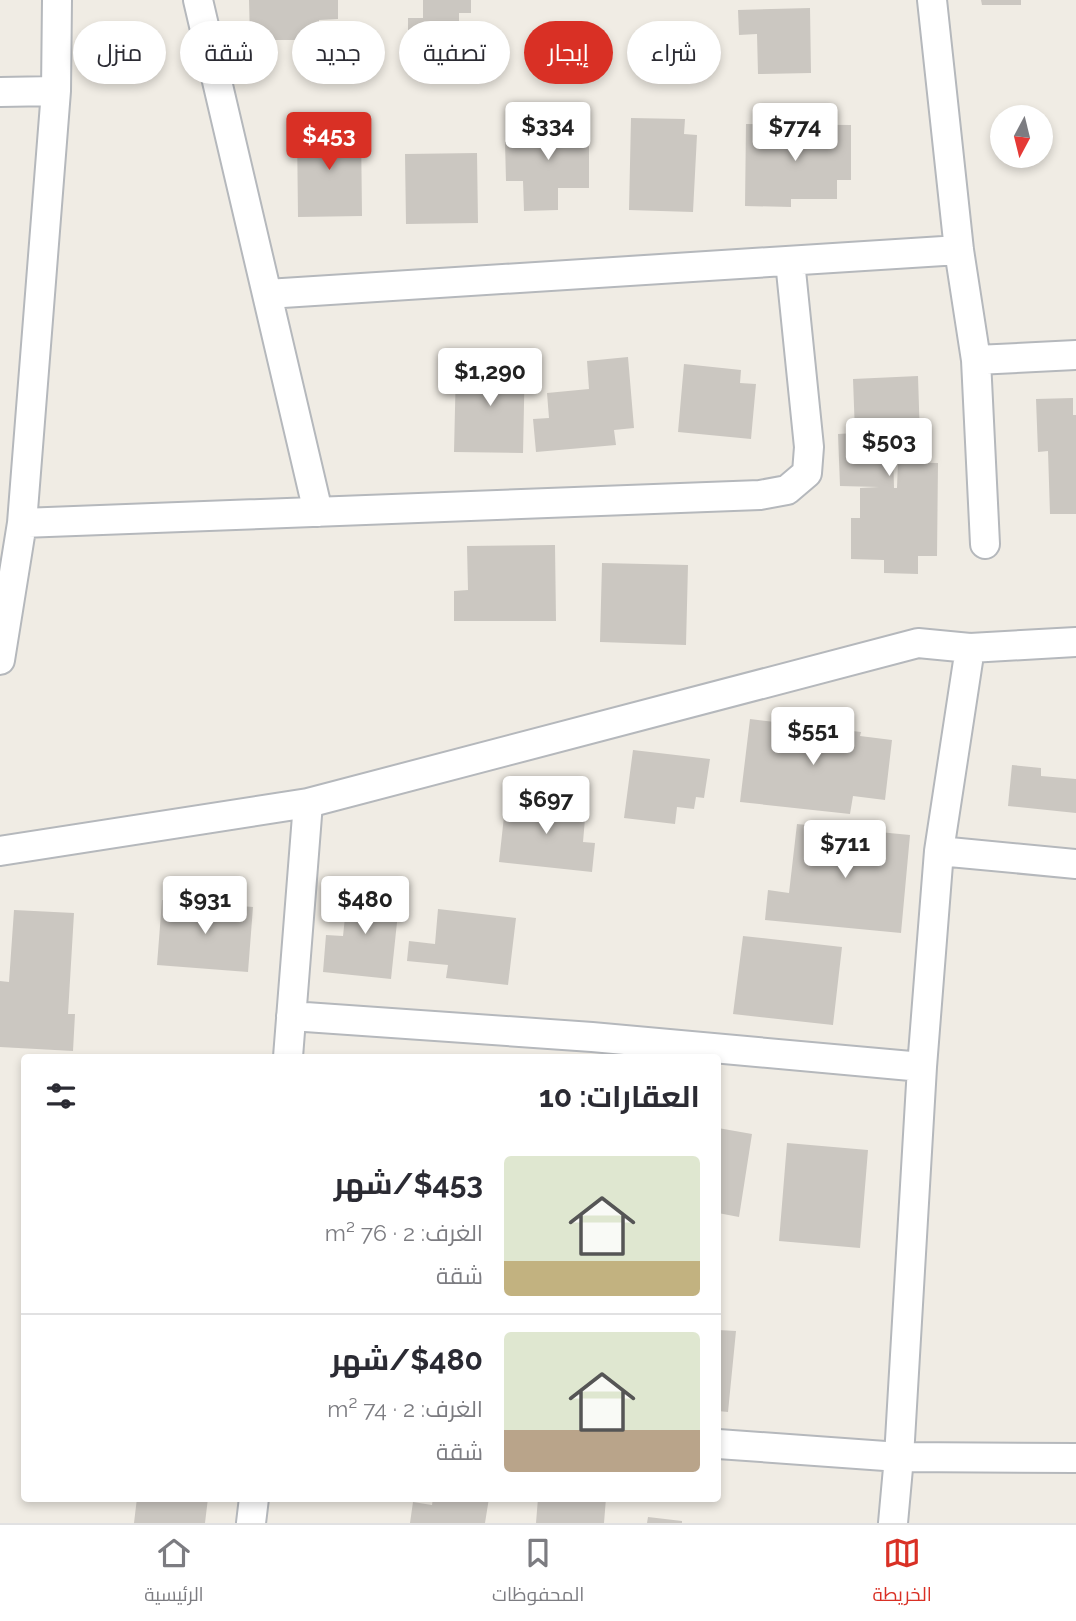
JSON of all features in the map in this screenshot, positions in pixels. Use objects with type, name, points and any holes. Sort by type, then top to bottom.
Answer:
[{"type":"street","points":[[0,660],[7,572],[22,523],[56,91],[57,0]]},
{"type":"street","points":[[198,0],[318,512]]},
{"type":"street","points":[[932,0],[959,250],[976,360],[985,544]]},
{"type":"street","points":[[0,92],[56,91]]},
{"type":"street","points":[[267,294],[959,250]]},
{"type":"street","points":[[22,523],[760,495],[787,490],[807,473],[809,447],[790,261]]},
{"type":"street","points":[[976,360],[1076,355]]},
{"type":"street","points":[[0,851],[308,803],[918,643],[970,648],[1076,642]]},
{"type":"street","points":[[893,1523],[922,1067],[939,851],[970,648]]},
{"type":"street","points":[[288,1054],[308,803]]},
{"type":"street","points":[[939,851],[1076,864]]},
{"type":"street","points":[[291,1016],[592,1038],[922,1067]]},
{"type":"street","points":[[721,1444],[899,1457],[1076,1458]]},
{"type":"street","points":[[251,1523],[254,1502]]},
{"type":"building","points":[[249,0],[338,0],[338,19],[292,21],[292,40],[278,40],[278,21],[250,21]]},
{"type":"building","points":[[423,0],[471,0],[471,13],[459,13],[459,21],[408,21],[408,18],[423,18]]},
{"type":"building","points":[[981,0],[1021,0],[1021,5],[982,5]]},
{"type":"building","points":[[810,8],[811,73],[758,74],[757,34],[739,35],[738,10]]},
{"type":"building","points":[[570,109],[571,147],[589,146],[589,188],[558,188],[558,210],[524,211],[523,181],[506,181],[505,142],[538,142],[537,110]]},
{"type":"building","points":[[631,118],[685,119],[684,134],[697,135],[693,212],[629,210]]},
{"type":"building","points":[[746,124],[851,125],[851,180],[837,180],[837,199],[791,199],[791,207],[745,206]]},
{"type":"building","points":[[361,128],[362,216],[298,217],[297,129]]},
{"type":"building","points":[[477,153],[478,223],[406,224],[405,154]]},
{"type":"building","points":[[504,356],[525,356],[523,453],[454,452],[456,366],[503,366]]},
{"type":"building","points":[[628,357],[634,428],[614,430],[616,445],[536,452],[533,419],[549,418],[547,393],[589,389],[587,361]]},
{"type":"building","points":[[684,364],[741,370],[740,383],[756,384],[751,439],[678,432]]},
{"type":"building","points":[[918,376],[920,439],[874,440],[875,454],[893,453],[894,488],[897,488],[898,462],[938,463],[937,556],[918,556],[918,574],[884,573],[884,560],[851,559],[851,518],[860,518],[860,488],[879,487],[840,486],[838,434],[855,433],[853,379]]},
{"type":"building","points":[[1073,398],[1073,415],[1076,415],[1076,514],[1050,514],[1048,451],[1038,452],[1036,399]]},
{"type":"building","points":[[555,545],[556,621],[454,621],[454,591],[468,590],[467,546]]},
{"type":"building","points":[[602,563],[688,565],[686,645],[600,642]]},
{"type":"building","points":[[750,719],[861,732],[860,736],[892,740],[885,800],[853,796],[850,814],[740,802]]},
{"type":"building","points":[[633,750],[710,759],[704,798],[696,797],[694,809],[677,807],[675,824],[624,818]]},
{"type":"building","points":[[1012,765],[1041,768],[1041,776],[1076,779],[1076,813],[1008,806]]},
{"type":"building","points":[[506,798],[586,807],[583,842],[595,843],[592,872],[499,862]]},
{"type":"building","points":[[797,824],[910,835],[901,933],[765,920],[768,890],[789,893]]},
{"type":"building","points":[[348,889],[400,894],[391,979],[323,972],[326,935],[343,936]]},
{"type":"building","points":[[162,900],[253,907],[248,972],[157,965]]},
{"type":"building","points":[[438,909],[516,918],[508,985],[446,978],[448,965],[407,961],[409,941],[435,944]]},
{"type":"building","points":[[14,910],[74,913],[68,1014],[75,1014],[73,1051],[0,1047],[0,981],[9,982]]},
{"type":"building","points":[[743,936],[842,947],[833,1025],[733,1014]]},
{"type":"building","points":[[721,1129],[752,1134],[739,1217],[721,1214]]},
{"type":"building","points":[[787,1143],[868,1150],[860,1248],[779,1241]]},
{"type":"building","points":[[721,1330],[736,1331],[728,1412],[721,1411]]},
{"type":"building","points":[[137,1502],[208,1502],[205,1523],[134,1523]]},
{"type":"building","points":[[413,1502],[432,1505],[432,1502],[488,1502],[485,1523],[410,1523]]},
{"type":"building","points":[[538,1502],[606,1502],[604,1523],[536,1523]]},
{"type":"building","points":[[648,1517],[682,1521],[682,1523],[647,1523]]}]
